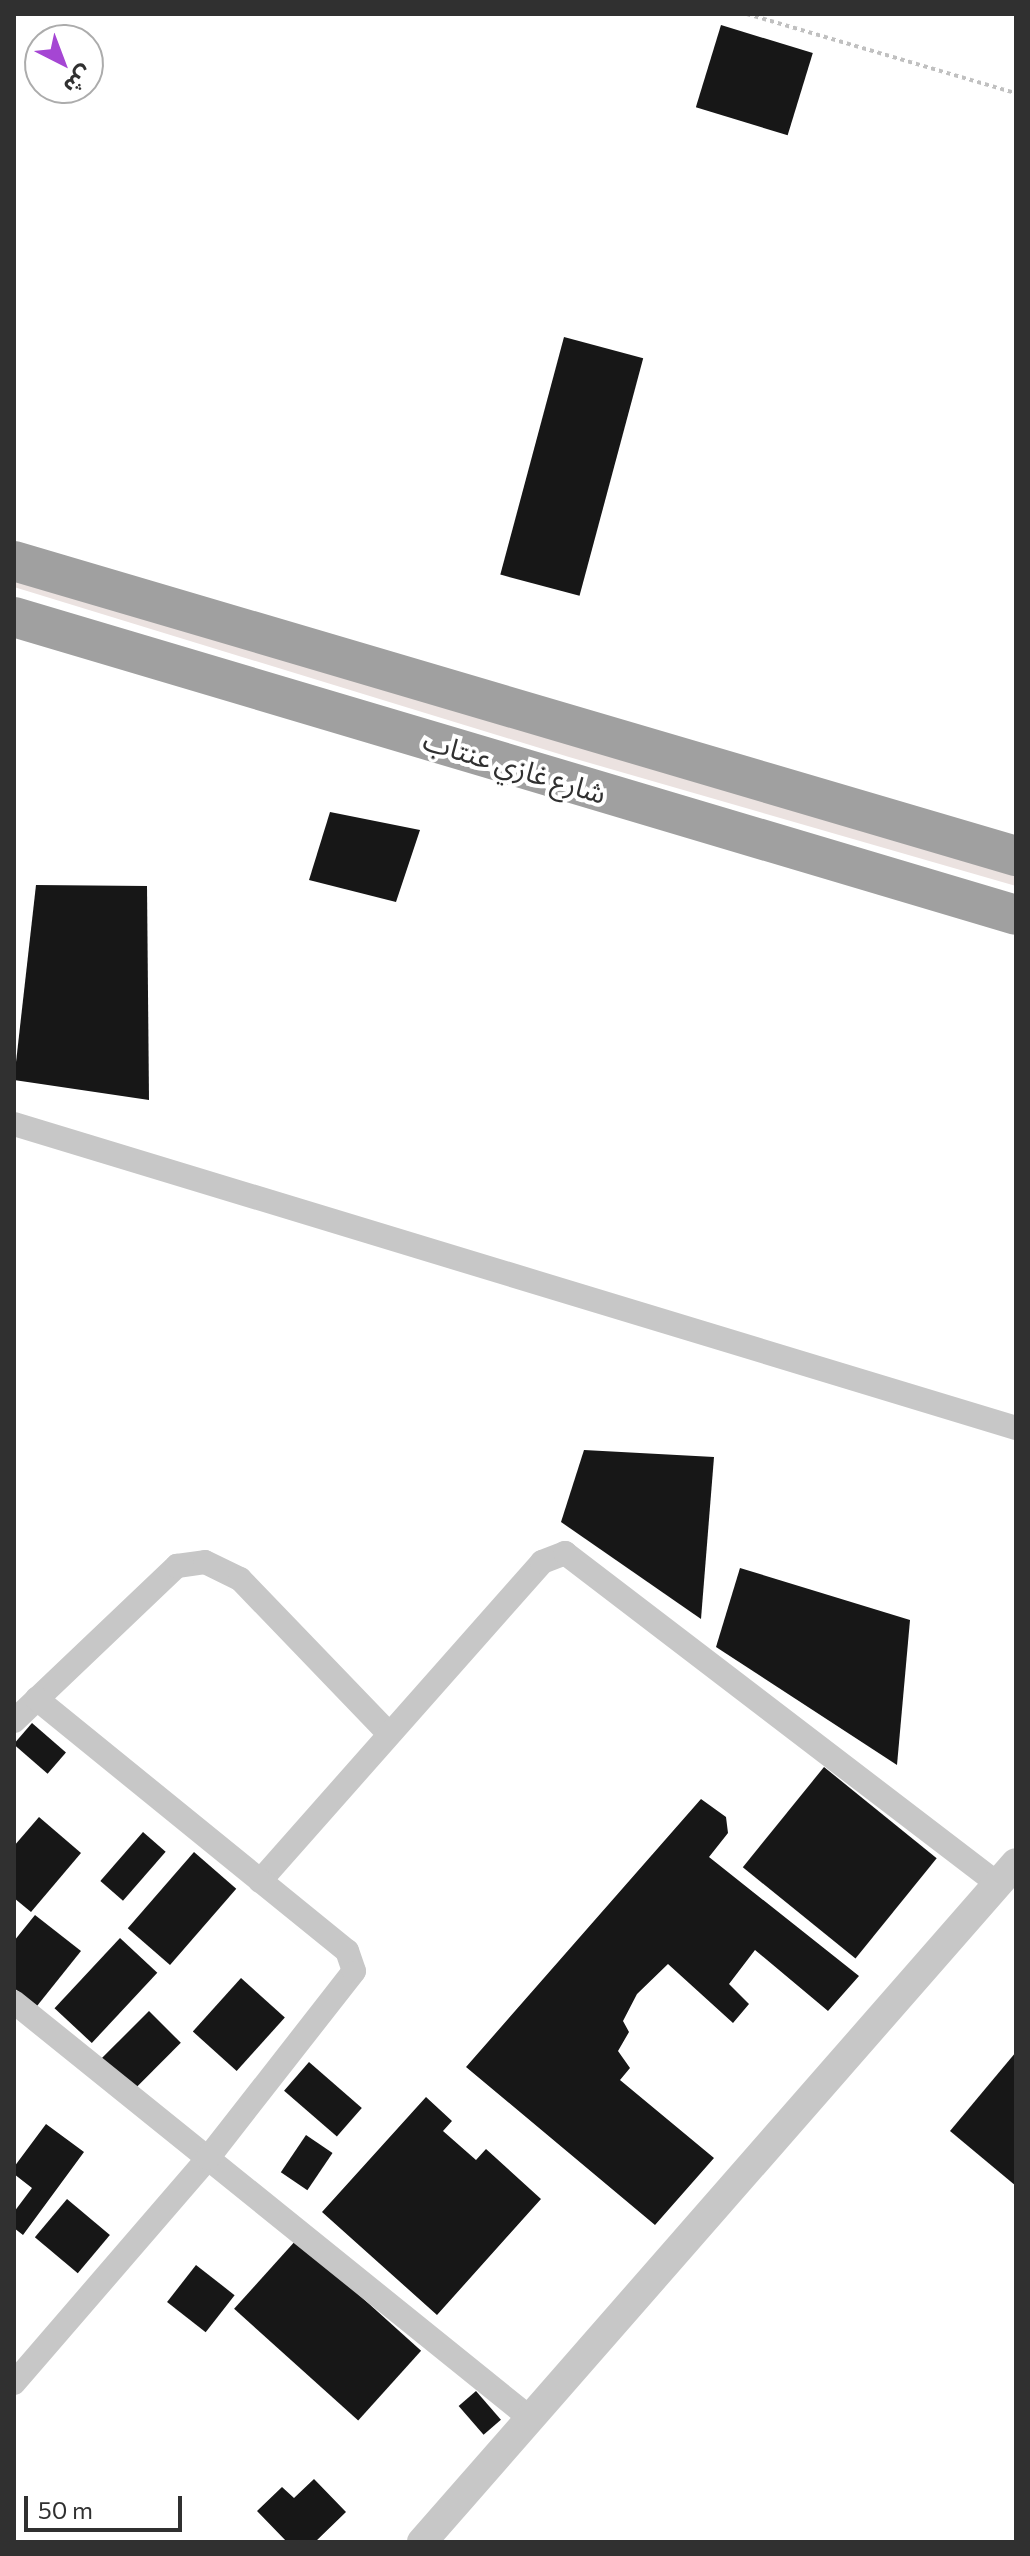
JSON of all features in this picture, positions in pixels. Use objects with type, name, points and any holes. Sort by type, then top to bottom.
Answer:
[{"type":"highway","points":[[14,561],[1016,856]]},
{"type":"highway","name":"شارع غازي عنتاب","points":[[14,617],[1016,915]]},
{"type":"street","points":[[14,1124],[1016,1428]]},
{"type":"street","points":[[260,1881],[542,1562],[565,1553],[1007,1874],[422,2542]]},
{"type":"street","points":[[14,1721],[177,1566],[205,1562],[240,1579],[389,1734]]},
{"type":"street","points":[[14,2383],[208,2158],[354,1971],[347,1951],[37,1699]]},
{"type":"street","points":[[14,2002],[530,2418]]},
{"type":"path","points":[[747,14],[1016,93]]},
{"type":"shaded area","points":[[14,576],[1016,875],[1016,886],[569,757],[14,587]]},
{"type":"building","points":[[721,25],[813,53],[788,135],[696,107]]},
{"type":"building","points":[[564,337],[643,358],[580,596],[500,575]]},
{"type":"building","points":[[330,812],[420,830],[396,902],[309,880]]},
{"type":"building","points":[[36,885],[147,886],[149,1100],[14,1080]]},
{"type":"building","points":[[584,1450],[714,1457],[701,1619],[561,1522]]},
{"type":"building","points":[[740,1568],[910,1620],[897,1765],[716,1647]]},
{"type":"building","points":[[32,1723],[66,1753],[48,1774],[14,1744]]},
{"type":"building","points":[[824,1767],[937,1858],[856,1959],[743,1867]]},
{"type":"building","points":[[701,1799],[726,1817],[728,1833],[709,1857],[859,1976],[828,2011],[755,1950],[729,1984],[749,2004],[733,2023],[668,1964],[637,1994],[623,2021],[629,2032],[618,2051],[630,2068],[620,2080],[714,2158],[655,2225],[466,2067]]},
{"type":"building","points":[[39,1817],[81,1853],[31,1912],[14,1898],[14,1846]]},
{"type":"building","points":[[143,1832],[166,1852],[123,1901],[100,1881]]},
{"type":"building","points":[[194,1852],[236,1889],[170,1965],[128,1928]]},
{"type":"building","points":[[35,1915],[81,1951],[37,2006],[14,1988],[14,1941]]},
{"type":"building","points":[[120,1938],[157,1973],[92,2043],[55,2008]]},
{"type":"building","points":[[241,1978],[285,2017],[237,2071],[193,2032]]},
{"type":"building","points":[[149,2011],[181,2043],[133,2091],[101,2059]]},
{"type":"building","points":[[1016,2052],[1016,2186],[950,2131]]},
{"type":"building","points":[[309,2062],[362,2108],[337,2137],[284,2091]]},
{"type":"building","points":[[426,2097],[452,2121],[443,2131],[476,2160],[486,2149],[541,2199],[437,2315],[322,2212]]},
{"type":"building","points":[[46,2124],[84,2152],[23,2235],[14,2228],[14,2212],[32,2188],[14,2174],[14,2167]]},
{"type":"building","points":[[306,2135],[333,2153],[307,2190],[281,2172]]},
{"type":"building","points":[[67,2199],[110,2235],[78,2273],[35,2237]]},
{"type":"building","points":[[297,2239],[421,2351],[358,2421],[234,2309]]},
{"type":"building","points":[[196,2265],[235,2295],[206,2332],[167,2302]]},
{"type":"building","points":[[476,2391],[501,2420],[484,2435],[459,2406]]},
{"type":"building","points":[[314,2479],[346,2512],[315,2542],[287,2542],[257,2511],[282,2487],[294,2498]]}]
